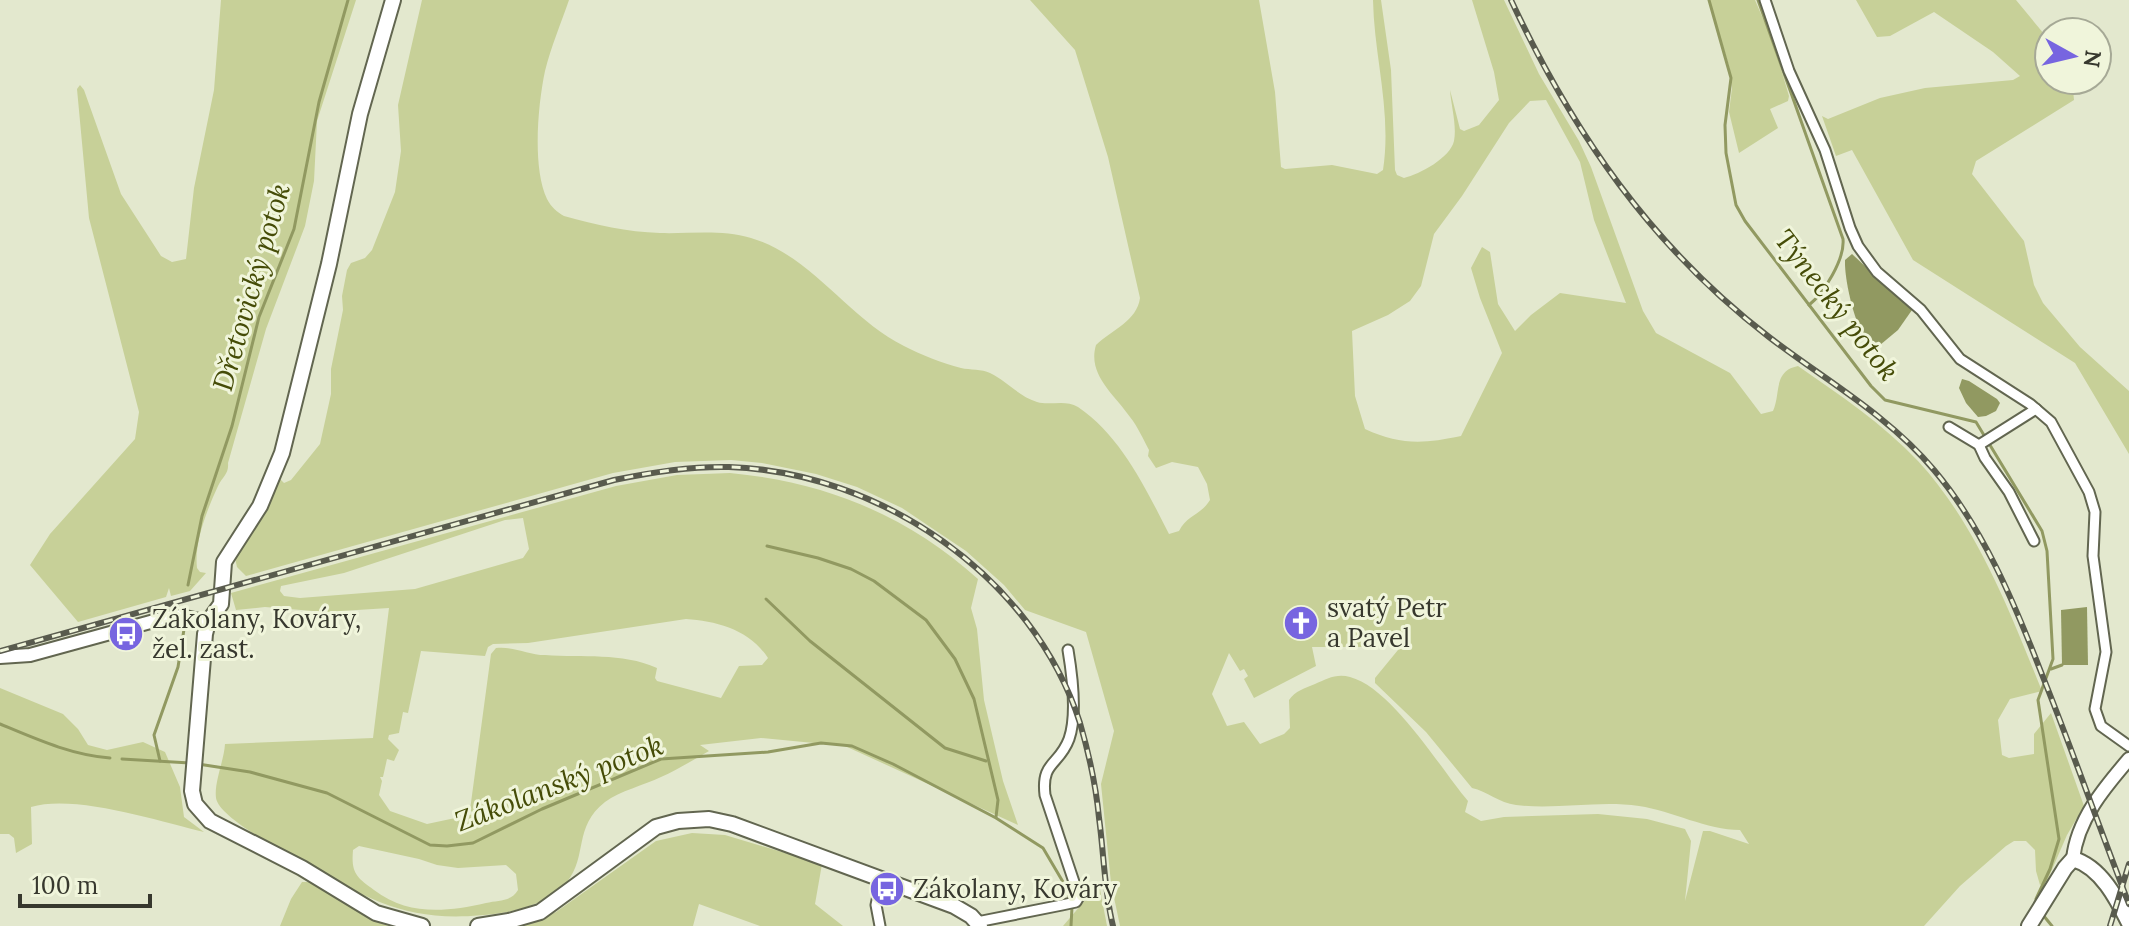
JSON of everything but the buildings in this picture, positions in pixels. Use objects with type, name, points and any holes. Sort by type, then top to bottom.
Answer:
[{"type":"main road","points":[[393,0],[360,114],[329,264],[282,453],[260,506],[224,562],[221,604],[208,622],[192,791],[195,804],[210,821],[302,868],[376,913],[422,926]]},
{"type":"main road","points":[[478,926],[517,920],[540,912],[647,832],[664,823],[709,819],[803,849],[954,906],[979,924]]},
{"type":"main road","points":[[2036,915],[2073,859],[2084,864],[2109,887],[2129,923]]},
{"type":"street","points":[[1765,0],[1798,94],[1825,150],[1858,246],[1877,272],[1921,310],[1960,359],[2036,409],[2059,432],[2094,504],[2093,556],[2106,652],[2095,709],[2101,726],[2129,746]]},
{"type":"street","points":[[1985,441],[2036,409]]},
{"type":"street","points":[[1949,427],[1985,441]]},
{"type":"street","points":[[1985,441],[1985,458],[2009,492],[2034,541]]},
{"type":"street","points":[[0,657],[30,655],[165,618],[181,616],[208,622]]},
{"type":"street","points":[[979,924],[1076,902],[1079,897],[1045,795],[1043,780],[1045,771],[1067,743],[1070,734],[1073,682],[1068,650]]},
{"type":"street","points":[[2073,859],[2078,831],[2129,759]]},
{"type":"street","points":[[880,926],[876,897],[881,881]]},
{"type":"shaded area","points":[[221,0],[356,0],[317,121],[314,181],[305,226],[266,329],[228,470],[214,495],[199,537],[197,568],[206,573],[190,591],[171,596],[169,588],[166,597],[78,622],[30,565],[50,534],[135,439],[139,412],[89,218],[77,89],[80,85],[84,90],[121,194],[161,256],[172,262],[186,259],[194,188],[214,90]]},
{"type":"shaded area","points":[[422,0],[569,0],[545,71],[540,100],[539,170],[547,199],[554,209],[564,216],[624,230],[717,233],[751,238],[793,259],[865,320],[904,346],[946,364],[990,373],[1037,402],[1068,403],[1078,407],[1120,448],[1169,534],[1179,531],[1210,500],[1207,484],[1198,467],[1172,462],[1156,468],[1138,429],[1104,384],[1095,366],[1096,345],[1129,319],[1140,298],[1108,157],[1075,50],[1030,0],[1259,0],[1275,92],[1281,167],[1332,165],[1377,174],[1383,170],[1385,127],[1373,0],[1381,0],[1391,70],[1395,170],[1397,175],[1404,178],[1434,164],[1451,147],[1455,129],[1450,90],[1460,129],[1464,131],[1479,125],[1499,100],[1494,72],[1472,0],[1504,0],[1539,74],[1591,167],[1643,311],[1656,333],[1730,373],[1761,414],[1773,411],[1781,378],[1798,366],[1876,422],[1918,461],[1939,486],[1975,541],[2004,600],[2042,691],[2010,699],[1998,720],[2002,755],[2009,758],[2034,754],[2034,734],[2051,713],[2084,806],[2067,835],[2047,881],[2040,885],[2035,850],[2026,841],[2014,841],[1960,886],[1924,926],[1120,926],[1111,883],[1101,784],[1114,731],[1086,632],[1025,610],[1004,585],[966,551],[902,508],[857,487],[816,474],[762,463],[731,460],[675,462],[613,473],[246,576],[237,567],[235,558],[264,516],[280,479],[284,483],[291,480],[320,444],[331,394],[331,369],[343,310],[347,270],[351,263],[365,258],[372,250],[395,192],[401,151],[398,105]],"holes":[[[1546,100],[1580,162],[1594,220],[1626,303],[1560,293],[1515,331],[1498,304],[1490,252],[1482,247],[1471,268],[1502,353],[1461,436],[1412,442],[1365,429],[1355,396],[1352,331],[1410,301],[1421,286],[1434,234],[1509,123],[1530,101]],[[1381,638],[1407,639],[1375,678],[1375,683],[1426,732],[1472,788],[1516,805],[1608,804],[1651,808],[1715,827],[1740,830],[1749,844],[1703,831],[1685,901],[1691,841],[1685,829],[1647,819],[1598,814],[1504,817],[1481,821],[1465,812],[1468,801],[1414,731],[1382,696],[1366,684],[1341,676],[1304,688],[1289,700],[1290,728],[1284,734],[1260,744],[1244,722],[1227,726],[1212,694],[1229,653],[1240,671],[1244,669],[1248,676],[1244,679],[1254,698],[1316,666],[1312,647],[1363,647]]]},
{"type":"shaded area","points":[[1709,0],[1755,0],[1773,42],[1789,96],[1788,101],[1770,109],[1778,128],[1739,153],[1729,112],[1732,88],[1729,66]]},
{"type":"shaded area","points":[[1856,0],[2016,0],[2033,21],[2033,96],[2074,96],[2074,100],[1976,161],[1972,174],[2024,241],[2034,285],[2043,303],[2080,347],[2129,391],[2129,454],[2075,363],[1913,260],[1852,150],[1836,156],[1822,116],[1828,119],[1880,98],[1925,88],[2013,80],[2020,76],[1993,52],[1934,12],[1890,36],[1877,37]]},
{"type":"shaded area","points":[[1852,254],[1912,310],[1898,330],[1874,350],[1862,334],[1849,295],[1845,260]]},
{"type":"shaded area","points":[[1962,379],[1997,399],[2000,403],[1996,411],[1978,417],[1959,388]]},
{"type":"shaded area","points":[[730,473],[765,478],[799,484],[863,505],[923,537],[978,579],[971,608],[977,629],[984,700],[1003,781],[1018,825],[845,746],[761,738],[700,745],[709,751],[667,774],[611,798],[595,812],[584,831],[573,872],[554,894],[508,912],[448,916],[400,909],[354,890],[254,834],[220,806],[216,792],[225,744],[373,738],[389,608],[325,612],[265,607],[236,610],[231,593],[616,486],[677,475]],"holes":[[[523,518],[529,549],[523,558],[415,589],[300,598],[284,596],[280,591],[281,586],[344,573],[505,520]],[[686,619],[732,629],[752,640],[768,658],[762,665],[739,666],[721,698],[657,681],[657,668],[630,660],[539,655],[496,648],[491,654],[470,810],[474,814],[427,824],[390,811],[379,795],[380,777],[383,777],[387,759],[394,761],[399,750],[388,739],[389,735],[399,733],[403,712],[408,713],[421,651],[485,656],[488,647],[493,644],[528,643]],[[359,846],[458,868],[506,865],[516,874],[518,890],[508,899],[471,906],[442,910],[414,908],[387,898],[363,882],[354,869],[353,850]]]},
{"type":"shaded area","points":[[2087,607],[2088,665],[2062,665],[2061,610]]},
{"type":"shaded area","points":[[0,688],[63,714],[88,745],[107,750],[143,742],[165,752],[180,787],[184,817],[204,832],[117,810],[49,804],[31,807],[32,844],[16,853],[14,838],[9,834],[0,834]]},
{"type":"shaded area","points":[[692,833],[725,835],[822,864],[815,904],[843,926],[760,926],[699,904],[693,926],[518,926],[556,912],[656,841]]},
{"type":"shaded area","points":[[302,882],[310,882],[389,926],[280,926]]},
{"type":"shaded area","points":[[1099,884],[1107,926],[1063,926]]},
{"type":"waterway","name":"Dřetovický potok","points":[[188,585],[202,516],[232,426],[259,317],[294,229],[319,102],[348,0]]},
{"type":"waterway","name":"Týnecký potok","points":[[1709,0],[1731,78],[1725,125],[1726,153],[1736,205],[1745,221],[1871,386],[1885,400],[1976,422],[2042,531],[2047,551],[2053,659],[2038,700],[2059,839],[2036,899],[2037,905]]},
{"type":"waterway","points":[[1758,0],[1843,239],[1841,256],[1832,275],[1809,305]]},
{"type":"waterway","points":[[767,546],[851,569],[874,581],[926,620],[955,659],[974,699],[998,800],[996,817]]},
{"type":"waterway","points":[[766,599],[810,641],[945,748],[986,761]]},
{"type":"waterway","name":"Dřetovický potok","points":[[160,761],[154,735],[178,667],[185,623]]},
{"type":"waterway","points":[[2051,669],[2062,665]]},
{"type":"waterway","name":"Zákolanský potok","points":[[0,724],[68,750],[110,758]]},
{"type":"waterway","name":"Zákolanský potok","points":[[198,764],[250,772],[327,793],[430,845],[447,846],[473,843],[542,809],[661,759],[768,752],[821,743],[852,746],[996,818],[1043,848],[1066,887],[1070,900]]},
{"type":"waterway","name":"Zákolanský potok","points":[[122,759],[190,763]]},
{"type":"waterway","name":"Zákolanský potok","points":[[1071,926],[1072,907]]},
{"type":"waterway","name":"Týnecký potok","points":[[2043,915],[2052,926]]},
{"type":"railway","points":[[1511,0],[1535,49],[1589,141],[1652,226],[1727,302],[1897,432],[1952,492],[1996,566],[2020,619],[2129,904]]},
{"type":"railway","points":[[0,651],[614,480],[700,467],[786,473],[841,488],[894,511],[944,542],[988,579],[1027,622],[1058,670],[1080,723],[1096,794],[1113,926]]},
{"type":"railway","points":[[2110,926],[2129,864]]},
{"type":"place","name":"svatý Petr a Pavel","points":[[1301,623]]},
{"type":"place","name":"Zákolany, Kováry, žel. zast.","points":[[126,634]]},
{"type":"place","name":"Zákolany, Kováry","points":[[887,889]]}]
